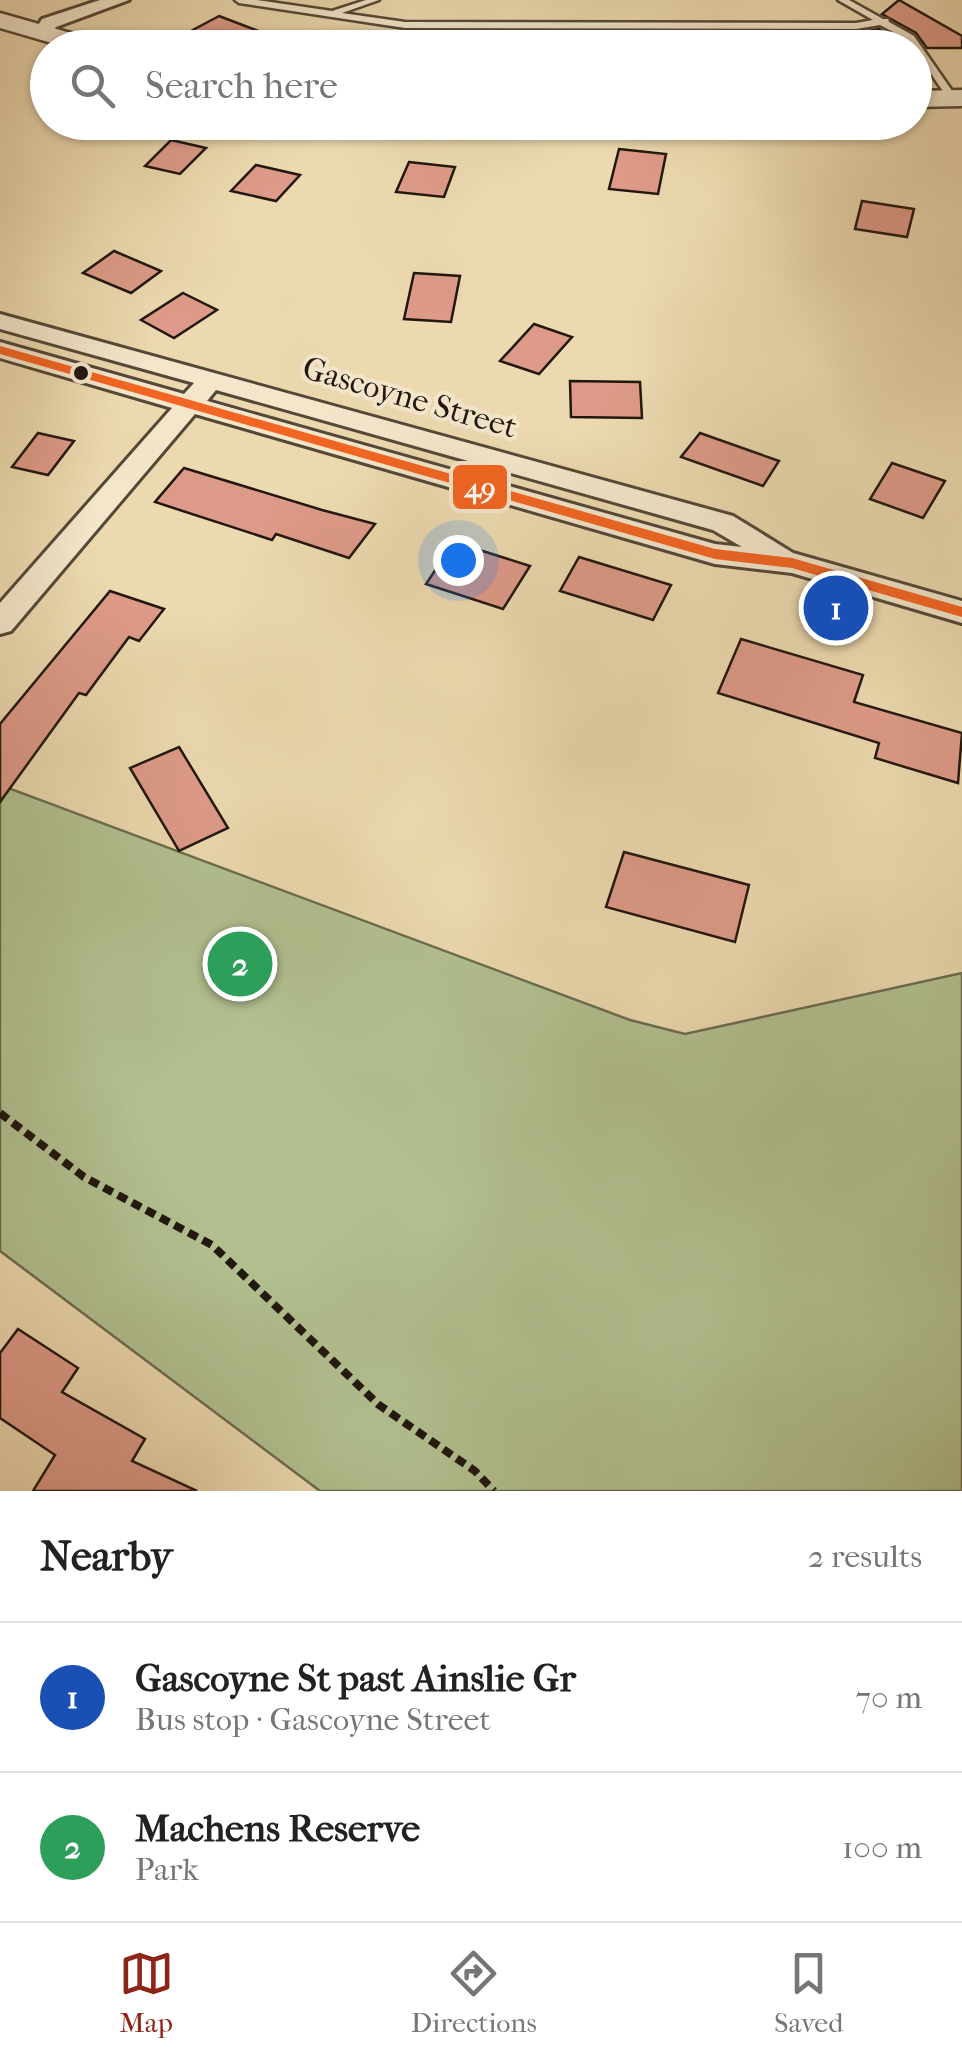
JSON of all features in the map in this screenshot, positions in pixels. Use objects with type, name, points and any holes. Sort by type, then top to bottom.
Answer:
[{"type":"street","points":[[44,30],[49,23],[119,0]]},
{"type":"street","points":[[0,20],[36,30]]},
{"type":"street","points":[[932,99],[957,98]]},
{"type":"street","name":"Gascoyne Street","points":[[0,321],[724,523],[792,563]]},
{"type":"street","name":"Gascoyne Street","points":[[0,350],[714,554],[792,563],[962,612]]},
{"type":"street","points":[[0,623],[212,378]]},
{"type":"lane","points":[[239,0],[416,25],[856,26],[885,21]]},
{"type":"lane","points":[[330,14],[375,0]]},
{"type":"lane","points":[[842,0],[897,30]]},
{"type":"lane","points":[[932,63],[957,98]]},
{"type":"path","points":[[0,1113],[29,1140],[114,1195],[185,1226],[212,1244],[379,1405],[414,1425],[475,1471],[494,1491]]},
{"type":"green space","points":[[0,785],[630,1020],[685,1034],[962,973],[962,1491],[320,1491],[0,1251]]},
{"type":"building","points":[[899,0],[962,36],[962,48],[932,48],[932,30],[911,30],[882,14]]},
{"type":"building","points":[[219,16],[256,30],[193,30]]},
{"type":"building","points":[[171,140],[206,148],[180,174],[145,166]]},
{"type":"building","points":[[619,149],[666,154],[658,194],[609,189]]},
{"type":"building","points":[[409,162],[455,167],[444,197],[396,192]]},
{"type":"building","points":[[256,165],[300,175],[276,201],[231,191]]},
{"type":"building","points":[[862,201],[914,209],[907,237],[855,229]]},
{"type":"building","points":[[114,251],[161,271],[131,293],[83,273]]},
{"type":"building","points":[[414,273],[460,276],[451,322],[404,319]]},
{"type":"building","points":[[183,293],[217,310],[174,338],[141,320]]},
{"type":"building","points":[[534,324],[572,337],[539,374],[500,361]]},
{"type":"building","points":[[570,381],[640,382],[642,418],[571,417]]},
{"type":"building","points":[[38,433],[74,441],[48,475],[12,467]]},
{"type":"building","points":[[700,433],[779,461],[763,486],[681,457]]},
{"type":"building","points":[[892,463],[945,481],[923,518],[870,499]]},
{"type":"building","points":[[184,468],[375,524],[349,558],[276,534],[272,540],[155,502]]},
{"type":"building","points":[[454,542],[530,566],[503,609],[426,584]]},
{"type":"building","points":[[579,557],[671,585],[653,620],[560,591]]},
{"type":"building","points":[[110,591],[164,609],[139,641],[129,637],[86,695],[79,693],[0,802],[0,724]]},
{"type":"building","points":[[741,639],[863,675],[854,702],[962,733],[958,783],[875,758],[879,743],[718,693]]},
{"type":"building","points":[[179,747],[228,828],[179,851],[130,768]]},
{"type":"building","points":[[624,852],[749,885],[735,942],[606,907]]},
{"type":"building","points":[[18,1329],[78,1368],[62,1392],[145,1439],[132,1461],[197,1491],[33,1491],[55,1455],[0,1418],[0,1353]]},
{"type":"transit line","name":"49","points":[[0,350],[715,554],[792,563],[962,612]]},
{"type":"place","name":"Gascoyne St past Ainslie Gr","points":[[836,608]]},
{"type":"place","name":"Machens Reserve","points":[[240,964]]}]
